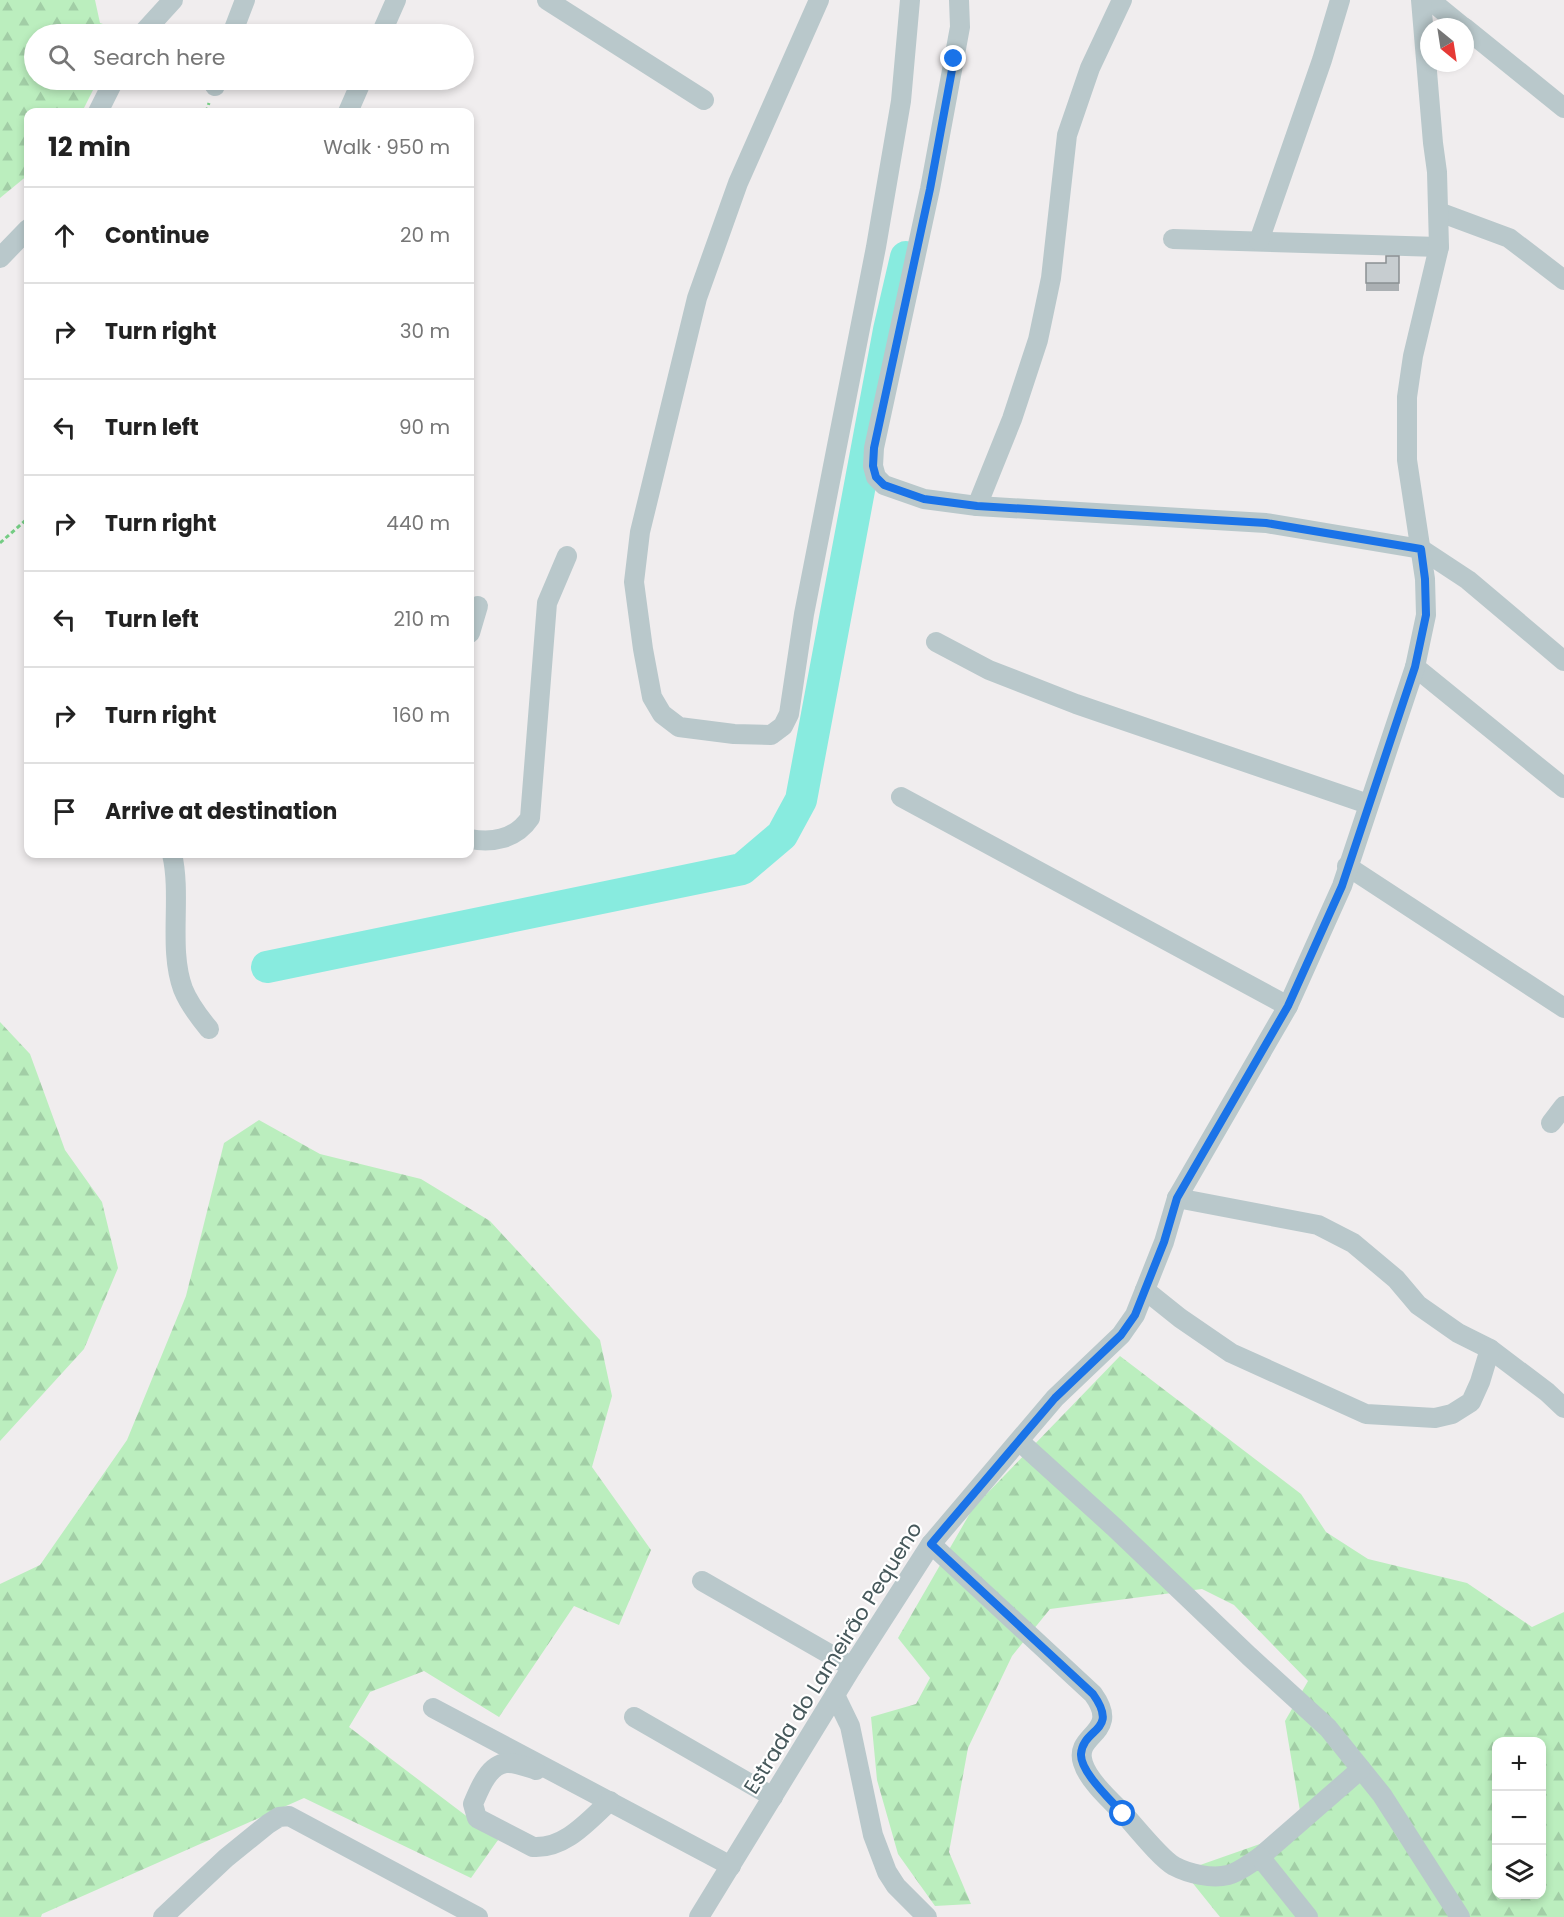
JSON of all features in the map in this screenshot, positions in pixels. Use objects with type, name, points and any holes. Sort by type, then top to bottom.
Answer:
[{"type":"street","points":[[151,24],[173,0]]},
{"type":"street","points":[[236,24],[245,0]]},
{"type":"street","points":[[385,24],[396,0]]},
{"type":"street","points":[[547,0],[704,100]]},
{"type":"street","points":[[819,0],[738,183],[697,298],[640,532],[634,582],[652,697],[662,714],[679,727],[734,734],[771,735],[783,726],[789,714],[804,614],[847,404],[896,135],[910,0]]},
{"type":"street","points":[[959,0],[960,27],[935,166],[874,448],[873,466],[876,477],[884,485],[924,499],[977,506],[1266,523],[1421,549],[1468,580],[1564,661]]},
{"type":"street","points":[[977,506],[1012,419],[1038,340],[1051,278],[1067,135],[1090,68],[1122,0]]},
{"type":"street","points":[[1259,241],[1322,60],[1340,0]]},
{"type":"street","name":"Estrada do Lameirão Pequeno","points":[[699,1917],[852,1667],[931,1544],[1055,1398],[1121,1335],[1135,1315],[1164,1242],[1177,1198],[1288,1006],[1342,886],[1415,667],[1426,615],[1425,579],[1407,460],[1407,397],[1413,356],[1439,247],[1439,212],[1420,0]]},
{"type":"street","points":[[1430,0],[1452,18]]},
{"type":"street","points":[[1474,36],[1564,108]]},
{"type":"street","points":[[100,108],[109,90]]},
{"type":"street","points":[[350,108],[358,90]]},
{"type":"street","points":[[1439,212],[1509,238],[1564,280]]},
{"type":"street","points":[[0,258],[24,233]]},
{"type":"street","points":[[1173,239],[1439,247]]},
{"type":"street","points":[[474,839],[498,839],[512,835],[523,829],[530,818],[547,603],[567,555]]},
{"type":"street","points":[[474,620],[478,606]]},
{"type":"street","points":[[936,642],[989,670],[1076,704],[1368,804]]},
{"type":"street","points":[[1415,667],[1564,788]]},
{"type":"street","points":[[901,798],[1288,1006]]},
{"type":"street","points":[[172,858],[176,886],[179,974],[194,1011],[209,1029]]},
{"type":"street","points":[[1347,866],[1564,1008]]},
{"type":"street","points":[[1551,1123],[1564,1106]]},
{"type":"street","points":[[1177,1198],[1318,1225],[1353,1243],[1396,1280],[1418,1305],[1458,1333],[1490,1349],[1547,1392],[1564,1408]]},
{"type":"street","points":[[1145,1290],[1180,1318],[1231,1353],[1366,1414],[1435,1418],[1452,1414],[1471,1402],[1490,1349]]},
{"type":"street","points":[[1019,1441],[1328,1728],[1382,1795],[1460,1917]]},
{"type":"street","points":[[931,1544],[1093,1694],[1102,1706],[1104,1716],[1100,1726],[1081,1753],[1083,1764],[1098,1786],[1173,1866],[1202,1876],[1227,1875],[1242,1869],[1260,1857],[1361,1769]]},
{"type":"street","points":[[702,1581],[852,1667]]},
{"type":"street","points":[[835,1695],[850,1726],[873,1835],[887,1872],[896,1886],[927,1917]]},
{"type":"street","points":[[433,1708],[731,1866]]},
{"type":"street","points":[[634,1717],[773,1797]]},
{"type":"street","points":[[565,1777],[519,1765],[506,1763],[497,1766],[489,1774],[478,1793],[473,1804],[474,1813],[482,1822],[533,1847],[541,1848],[559,1842],[582,1827],[610,1801]]},
{"type":"street","points":[[163,1917],[226,1858],[268,1824],[279,1817],[289,1816],[478,1917]]},
{"type":"street","points":[[1260,1857],[1308,1917]]},
{"type":"path","points":[[0,543],[24,522]]},
{"type":"green space","points":[[0,0],[95,0],[100,23],[103,24],[24,24],[24,90],[93,90],[84,108],[24,108],[24,178],[0,198]]},
{"type":"green space","points":[[0,1022],[30,1054],[65,1150],[102,1202],[118,1268],[84,1349],[0,1441]]},
{"type":"green space","points":[[259,1120],[320,1154],[421,1179],[490,1221],[600,1340],[612,1396],[592,1467],[651,1550],[619,1625],[574,1606],[499,1717],[424,1671],[370,1692],[349,1727],[498,1840],[471,1878],[304,1798],[42,1914],[41,1917],[0,1917],[0,1584],[40,1565],[127,1440],[186,1296],[224,1143]]},
{"type":"green space","points":[[1120,1356],[1301,1494],[1326,1532],[1368,1559],[1467,1583],[1532,1627],[1564,1612],[1564,1917],[1220,1917],[1183,1871],[1303,1829],[1285,1721],[1308,1681],[1234,1605],[1202,1589],[1050,1609],[1012,1656],[968,1748],[949,1852],[971,1904],[935,1906],[898,1854],[877,1780],[871,1717],[916,1704],[930,1678],[898,1638],[973,1508]]},
{"type":"building","points":[[1386,256],[1399,256],[1399,283],[1366,283],[1366,263],[1386,263]]},
{"type":"waterway","points":[[267,967],[742,869],[782,835],[801,800],[889,330],[906,257]]},
{"type":"route","points":[[954,59],[930,189],[874,448],[873,466],[876,477],[884,485],[924,499],[977,506],[1266,523],[1421,549],[1425,579],[1426,615],[1415,667],[1342,886],[1288,1006],[1266,1048],[1177,1198],[1164,1242],[1135,1315],[1121,1335],[1055,1398],[931,1544],[1093,1694],[1102,1706],[1104,1716],[1100,1726],[1081,1753],[1083,1764],[1098,1786],[1123,1814]]}]
